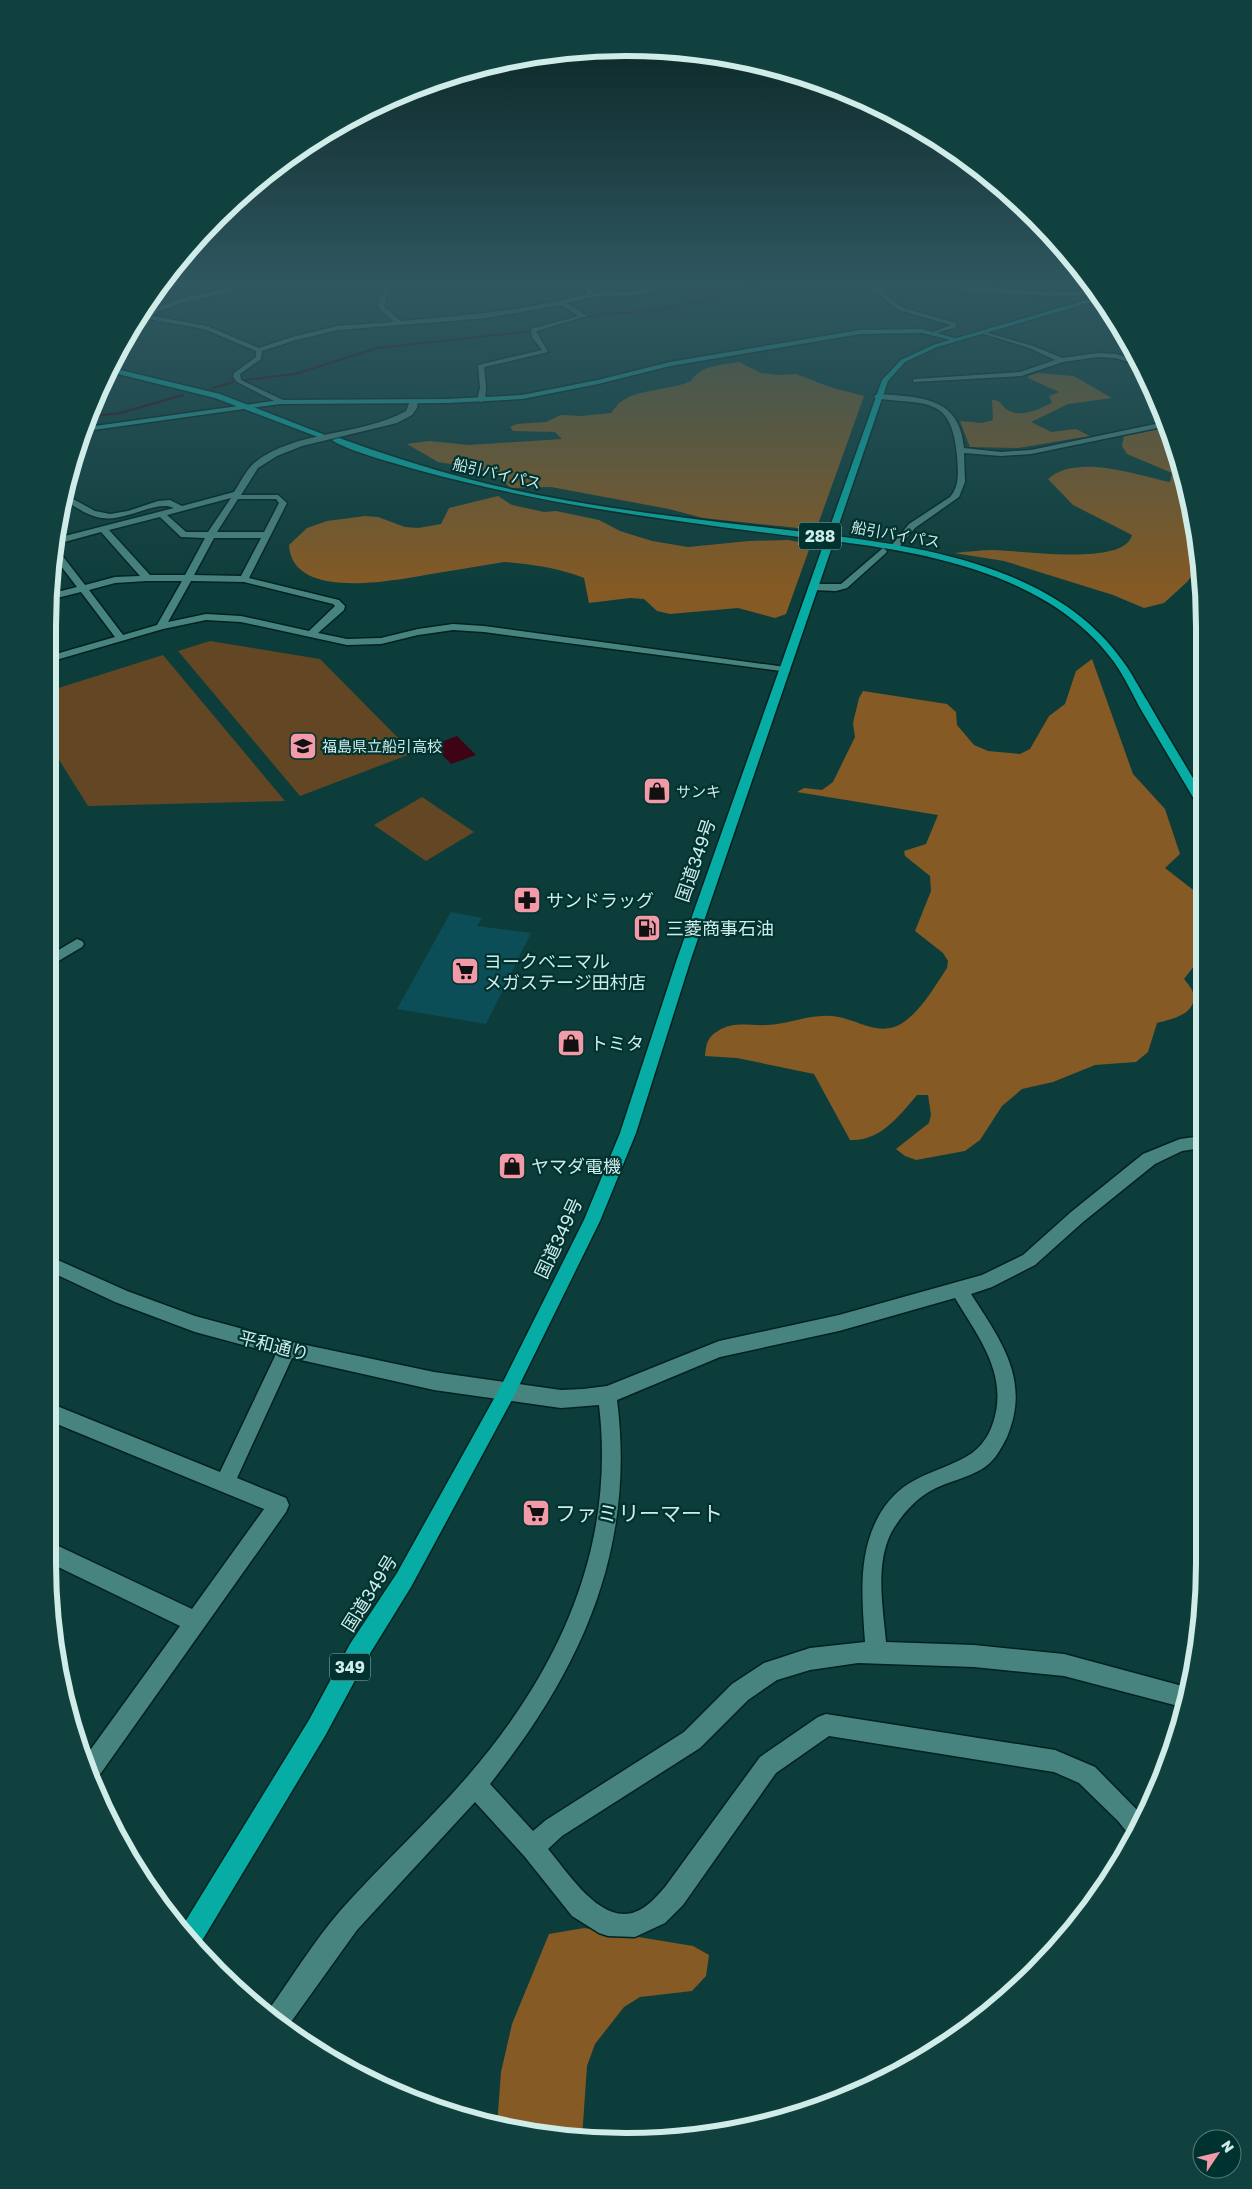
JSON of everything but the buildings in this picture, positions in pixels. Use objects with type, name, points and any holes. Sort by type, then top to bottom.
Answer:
[{"type":"highway","points":[[185,387],[245,406],[321,435]]},
{"type":"highway","name":"国道349号","points":[[193,1932],[317,1728],[358,1652],[404,1580],[507,1392],[592,1221],[628,1133],[684,959],[882,387]]},
{"type":"highway","name":"船引バイパス","points":[[336,440],[391,460],[498,489],[628,513],[895,546],[939,555],[1015,582],[1050,600],[1086,625],[1104,642],[1118,661],[1196,793]]},
{"type":"main road","points":[[92,428],[280,402],[481,400],[522,397],[572,387]]},
{"type":"street","points":[[251,387],[280,402]]},
{"type":"street","points":[[481,400],[483,387]]},
{"type":"street","points":[[895,546],[912,526],[953,499],[958,494],[962,481],[962,450],[958,432],[947,412],[935,403],[927,392]]},
{"type":"street","points":[[878,396],[918,399],[935,403]]},
{"type":"street","points":[[161,626],[211,535],[250,472],[274,454],[299,444],[394,421],[409,413],[413,408],[414,401]]},
{"type":"street","points":[[962,450],[1001,454],[1031,452],[1159,425]]},
{"type":"street","points":[[63,539],[236,495],[268,496],[281,500],[283,503],[244,579]]},
{"type":"street","points":[[71,500],[92,513],[101,516],[132,512],[161,502],[176,504],[181,509]]},
{"type":"street","points":[[162,514],[184,535],[265,535]]},
{"type":"street","points":[[103,529],[147,578]]},
{"type":"street","points":[[813,587],[830,588],[844,586],[883,551]]},
{"type":"street","points":[[60,559],[120,638]]},
{"type":"street","points":[[57,595],[115,580],[147,578],[244,579],[336,602],[340,606],[339,610],[310,635]]},
{"type":"street","points":[[56,655],[161,626],[188,620],[220,617],[255,622],[347,642],[382,641],[418,632],[453,627],[484,628],[785,670]]},
{"type":"street","points":[[56,957],[76,944]]},
{"type":"street","name":"平和通り","points":[[56,1266],[121,1297],[177,1317],[287,1349],[434,1381],[507,1392],[561,1399],[607,1395],[719,1349],[839,1323],[986,1282],[1029,1260],[1077,1216],[1149,1159],[1180,1145],[1196,1143]]},
{"type":"street","points":[[876,1653],[873,1564],[879,1536],[892,1513],[909,1495],[930,1482],[961,1470],[984,1456],[1002,1429],[1006,1410],[1005,1374],[999,1358],[959,1290]]},
{"type":"street","points":[[224,1484],[287,1349]]},
{"type":"street","points":[[280,2016],[348,1921],[475,1785],[511,1740],[538,1700],[569,1645],[592,1589],[608,1513],[612,1472],[612,1436],[607,1395]]},
{"type":"street","points":[[56,1415],[279,1506],[92,1761]]},
{"type":"street","points":[[56,1555],[195,1622]]},
{"type":"street","points":[[533,1849],[554,1828],[692,1740],[740,1692],[772,1671],[810,1659],[858,1652],[974,1656],[1064,1665],[1180,1696]]},
{"type":"street","points":[[475,1785],[533,1849],[581,1907],[608,1924],[635,1925],[656,1914],[674,1896],[768,1765],[826,1725],[1055,1761],[1087,1775],[1133,1822]]},
{"type":"shaded area","points":[[669,387],[831,387],[864,396],[816,530],[703,518],[669,509],[551,487],[511,488],[496,475],[469,467],[438,462],[407,444],[429,441],[469,445],[562,439],[555,432],[513,431],[510,427],[517,424],[546,422],[561,415],[581,416],[611,413],[620,402],[646,392]]},
{"type":"shaded area","points":[[1048,387],[1093,387],[1112,398],[1068,404],[1031,422],[1051,432],[1076,429],[1090,436],[1018,448],[970,447],[960,421],[982,423],[993,420],[992,400],[998,401],[1010,411],[1022,413],[1052,403],[1049,396],[1059,392]]},
{"type":"shaded area","points":[[1160,429],[1166,443],[1185,515],[1193,574],[1164,603],[1144,608],[1113,595],[1004,561],[954,553],[992,550],[1046,554],[1091,554],[1111,551],[1125,545],[1132,535],[1073,505],[1048,479],[1060,471],[1090,467],[1124,471],[1170,482],[1172,473],[1127,454],[1122,446],[1124,436]]},
{"type":"shaded area","points":[[498,496],[512,505],[544,512],[556,511],[599,520],[620,531],[652,541],[688,547],[749,541],[788,540],[811,544],[786,614],[775,618],[738,608],[670,614],[657,611],[644,599],[630,598],[589,603],[584,578],[544,567],[504,562],[394,580],[348,583],[326,581],[308,574],[295,563],[289,545],[307,528],[327,521],[365,516],[378,517],[405,527],[418,528],[441,524],[449,508]]},
{"type":"shaded area","points":[[210,641],[320,659],[413,753],[300,796],[178,651]]},
{"type":"shaded area","points":[[163,655],[285,801],[88,806],[56,755],[56,689]]},
{"type":"shaded area","points":[[1092,659],[1133,774],[1165,809],[1180,854],[1165,868],[1196,892],[1196,963],[1184,979],[1191,987],[1193,1000],[1191,1006],[1182,1015],[1157,1023],[1148,1052],[1136,1062],[1095,1065],[1053,1082],[1022,1089],[1002,1106],[980,1140],[965,1151],[916,1160],[905,1156],[896,1149],[929,1123],[931,1115],[928,1095],[917,1095],[896,1119],[880,1132],[871,1137],[850,1140],[814,1074],[737,1058],[705,1056],[709,1039],[714,1033],[736,1025],[776,1024],[812,1017],[830,1016],[873,1028],[894,1027],[902,1023],[917,1010],[931,993],[947,968],[948,961],[943,953],[915,931],[931,891],[930,876],[905,856],[904,851],[926,844],[938,815],[797,792],[804,788],[822,790],[833,782],[855,737],[853,723],[859,698],[863,691],[947,704],[956,712],[957,725],[974,745],[988,751],[1020,754],[1030,749],[1049,716],[1065,704],[1076,671]]},
{"type":"shaded area","points":[[457,736],[476,755],[451,764],[433,745]]},
{"type":"shaded area","points":[[422,797],[474,832],[426,861],[374,825]]},
{"type":"shaded area","points":[[584,1928],[693,1946],[709,1955],[706,1976],[692,1991],[640,1997],[624,2007],[595,2044],[587,2066],[582,2131],[552,2128],[498,2118],[501,2072],[512,2024],[549,1934]]},
{"type":"waterway","points":[[97,415],[120,413],[183,395]]},
{"type":"place","name":"福島県立船引高校","points":[[303,746]]},
{"type":"place","name":"サンキ","points":[[657,791]]},
{"type":"place","name":"サンドラッグ","points":[[527,900]]},
{"type":"place","name":"三菱商事石油","points":[[647,928]]},
{"type":"place","name":"ヨークベニマル メガステージ田村店","points":[[465,971]]},
{"type":"place","name":"トミタ","points":[[571,1043]]},
{"type":"place","name":"ヤマダ電機","points":[[512,1166]]},
{"type":"place","name":"ファミリーマート","points":[[536,1513]]}]
